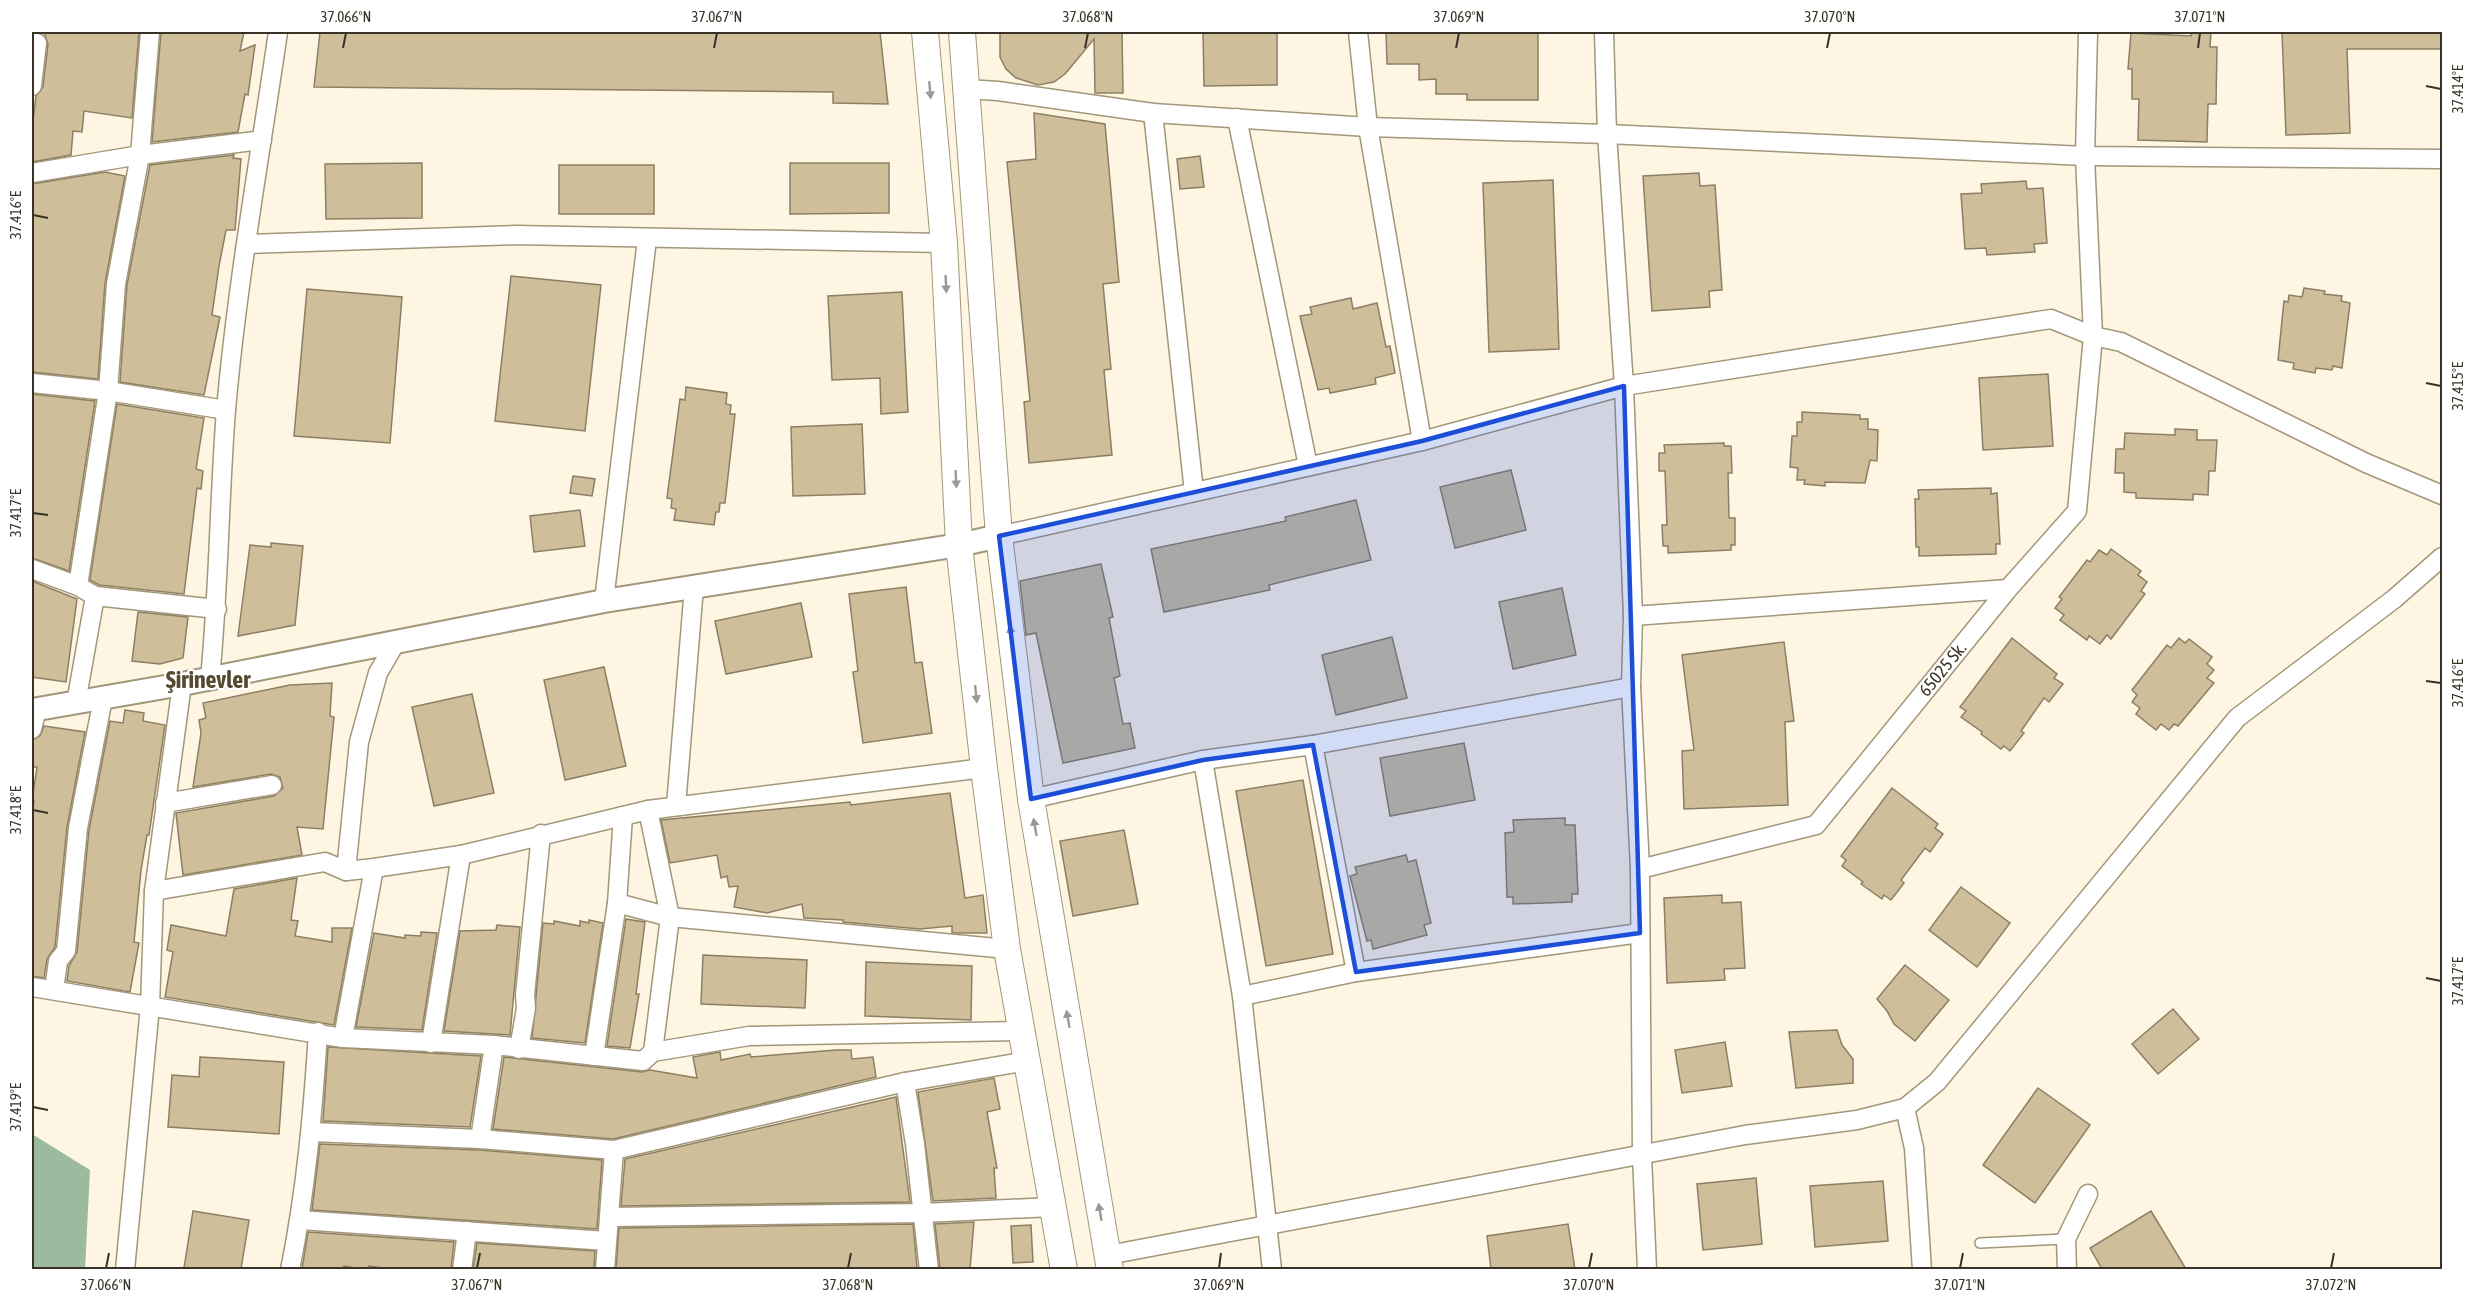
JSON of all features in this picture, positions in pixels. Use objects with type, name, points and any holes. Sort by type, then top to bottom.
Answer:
[{"type":"main road","points":[[925,32],[944,243],[959,545],[984,768],[1006,949],[1064,1269]]},
{"type":"main road","points":[[962,32],[999,536],[1030,799],[1109,1262]]},
{"type":"street","points":[[78,586],[108,391],[116,284],[141,155],[150,32]]},
{"type":"street","points":[[210,678],[217,609],[226,410],[247,244],[278,32]]},
{"type":"street","points":[[1358,32],[1368,127],[1422,441]]},
{"type":"street","points":[[1604,32],[1607,134],[1624,386],[1633,616],[1631,687],[1640,869],[1642,1156],[1647,1269]]},
{"type":"street","name":"65025 Sk.","points":[[1640,869],[1816,825],[2008,589],[2077,511],[2093,336],[2085,156],[2088,32]]},
{"type":"street","points":[[32,42],[37,42],[32,86]]},
{"type":"street","points":[[967,89],[998,91],[1153,113],[1368,127],[1607,134],[2085,156],[2442,159]]},
{"type":"street","points":[[1153,113],[1194,492]]},
{"type":"street","points":[[1237,118],[1308,466]]},
{"type":"street","points":[[32,173],[141,155],[262,141]]},
{"type":"street","points":[[247,244],[515,235],[944,243]]},
{"type":"street","points":[[604,601],[647,239]]},
{"type":"street","points":[[33,716],[76,703],[604,601],[959,545],[1422,441],[1624,386],[2051,319],[2093,336],[2121,342],[2366,463],[2442,495]]},
{"type":"street","points":[[32,383],[108,391],[226,410]]},
{"type":"street","points":[[1109,1262],[1266,1225],[1745,1135],[1857,1120],[1905,1108],[1937,1082],[2237,717],[2394,599],[2442,557]]},
{"type":"street","points":[[32,569],[78,586],[95,597],[217,609]]},
{"type":"street","points":[[676,806],[694,587]]},
{"type":"street","points":[[1633,616],[2008,589]]},
{"type":"street","points":[[76,703],[95,597]]},
{"type":"street","points":[[346,871],[359,742],[378,674],[396,642]]},
{"type":"street","points":[[125,1269],[150,1006],[154,891],[182,684]]},
{"type":"street","points":[[1030,799],[1203,760],[1314,745],[1631,687]]},
{"type":"street","points":[[54,990],[58,961],[66,951],[77,839],[102,698]]},
{"type":"street","points":[[1314,745],[1356,972]]},
{"type":"street","points":[[1203,760],[1242,996],[1272,1269]]},
{"type":"street","points":[[154,891],[325,862],[346,871],[374,868],[461,855],[648,810],[984,768]]},
{"type":"street","points":[[165,803],[272,784]]},
{"type":"street","points":[[648,810],[670,917],[653,1052]]},
{"type":"street","points":[[594,1056],[617,903],[623,816]]},
{"type":"street","points":[[519,1049],[526,1008],[525,995],[542,834]]},
{"type":"street","points":[[431,1043],[461,855]]},
{"type":"street","points":[[343,1038],[374,868]]},
{"type":"street","points":[[617,903],[670,917],[1006,949]]},
{"type":"street","points":[[1242,996],[1356,972],[1640,933]]},
{"type":"street","points":[[32,987],[278,1029],[318,1032],[343,1038],[494,1045],[643,1061],[653,1052],[749,1036],[1022,1031]]},
{"type":"street","points":[[290,1269],[300,1220],[312,1132],[318,1032]]},
{"type":"street","points":[[480,1139],[494,1045]]},
{"type":"street","points":[[312,1132],[480,1139],[614,1150],[905,1082],[1027,1061]]},
{"type":"street","points":[[905,1082],[929,1269]]},
{"type":"street","points":[[1905,1108],[1914,1148],[1922,1269]]},
{"type":"street","points":[[605,1269],[614,1150]]},
{"type":"street","points":[[2067,1269],[2066,1239],[2088,1194]]},
{"type":"street","points":[[610,1217],[923,1213],[1052,1207]]},
{"type":"street","points":[[300,1220],[379,1227],[607,1240]]},
{"type":"street","points":[[462,1269],[467,1231]]},
{"type":"lane","points":[[1980,1243],[2066,1239]]},
{"type":"highlighted area","points":[[1624,386],[1640,933],[1356,972],[1313,745],[1203,760],[1031,799],[999,536],[1422,441]]},
{"type":"green space","points":[[32,1134],[90,1170],[85,1269],[32,1269]]},
{"type":"building","points":[[44,32],[139,32],[132,118],[84,111],[82,132],[73,131],[71,155],[32,162],[32,130],[36,96],[43,87],[48,44]]},
{"type":"building","points":[[161,32],[244,32],[240,51],[255,45],[248,95],[245,94],[238,132],[152,142]]},
{"type":"building","points":[[320,32],[880,32],[888,104],[833,103],[833,92],[314,87]]},
{"type":"building","points":[[1000,32],[1122,32],[1123,93],[1095,93],[1094,39],[1065,74],[1054,82],[1038,85],[1016,78],[1006,69],[1000,57]]},
{"type":"building","points":[[1203,32],[1277,32],[1277,85],[1204,86]]},
{"type":"building","points":[[1386,32],[1538,32],[1538,100],[1467,100],[1467,94],[1436,94],[1436,79],[1419,80],[1419,64],[1387,64]]},
{"type":"building","points":[[2191,32],[2211,32],[2210,47],[2217,47],[2216,104],[2208,104],[2207,142],[2138,140],[2139,99],[2132,99],[2132,69],[2128,69],[2131,33],[2191,36]]},
{"type":"building","points":[[2282,32],[2442,32],[2442,49],[2347,49],[2350,133],[2286,135]]},
{"type":"building","points":[[1034,113],[1105,124],[1119,282],[1103,284],[1111,369],[1104,370],[1112,455],[1029,463],[1024,402],[1030,401],[1007,162],[1036,159]]},
{"type":"building","points":[[234,155],[233,158],[241,159],[235,230],[226,230],[219,266],[212,315],[220,317],[204,395],[120,382],[127,285],[150,165]]},
{"type":"building","points":[[1200,156],[1204,187],[1180,189],[1177,159]]},
{"type":"building","points":[[422,163],[422,218],[326,219],[325,164]]},
{"type":"building","points":[[790,163],[889,163],[889,213],[790,214]]},
{"type":"building","points":[[559,165],[654,165],[654,214],[559,214]]},
{"type":"building","points":[[105,172],[125,176],[105,283],[98,379],[32,372],[32,184]]},
{"type":"building","points":[[1699,173],[1700,186],[1715,185],[1722,290],[1709,291],[1710,307],[1652,311],[1643,176]]},
{"type":"building","points":[[1553,180],[1559,349],[1489,352],[1483,183]]},
{"type":"building","points":[[2026,181],[2027,189],[2043,188],[2047,243],[2034,244],[2035,252],[1987,255],[1986,248],[1965,249],[1961,194],[1982,193],[1981,184]]},
{"type":"building","points":[[511,276],[601,285],[585,431],[495,421]]},
{"type":"building","points":[[2304,288],[2342,296],[2341,301],[2350,303],[2342,368],[2333,366],[2332,370],[2316,368],[2315,373],[2293,369],[2294,363],[2278,360],[2284,301],[2288,302],[2289,295],[2302,297]]},
{"type":"building","points":[[307,289],[402,297],[390,443],[294,436]]},
{"type":"building","points":[[902,292],[908,412],[881,414],[880,378],[832,380],[828,296]]},
{"type":"building","points":[[1351,298],[1353,309],[1377,303],[1386,347],[1390,346],[1395,373],[1375,378],[1376,384],[1330,393],[1329,388],[1318,390],[1300,316],[1312,314],[1310,307]]},
{"type":"building","points":[[2048,374],[2053,446],[1983,450],[1979,378]]},
{"type":"building","points":[[686,387],[727,393],[726,404],[731,405],[730,414],[735,414],[725,503],[720,503],[714,525],[674,520],[676,509],[671,508],[672,499],[667,498],[680,399],[685,400]]},
{"type":"building","points":[[32,394],[95,401],[69,571],[32,558]]},
{"type":"building","points":[[117,404],[204,418],[196,469],[203,471],[201,489],[197,488],[184,594],[99,585],[90,580]]},
{"type":"building","points":[[1802,412],[1860,415],[1860,419],[1868,419],[1868,429],[1878,430],[1877,461],[1870,460],[1865,483],[1825,482],[1825,486],[1804,484],[1805,480],[1797,480],[1798,468],[1790,467],[1792,436],[1797,436],[1797,422],[1802,422]]},
{"type":"building","points":[[862,424],[865,494],[793,496],[791,427]]},
{"type":"building","points":[[2175,429],[2197,430],[2197,440],[2217,440],[2215,471],[2209,471],[2208,495],[2193,494],[2193,500],[2136,498],[2136,493],[2124,492],[2124,473],[2115,473],[2116,449],[2124,449],[2125,433],[2175,435]]},
{"type":"building","points":[[1724,443],[1724,446],[1731,446],[1732,473],[1728,473],[1729,518],[1735,518],[1735,545],[1731,545],[1731,550],[1668,553],[1668,546],[1663,546],[1662,525],[1667,525],[1665,471],[1659,471],[1659,453],[1665,453],[1664,445]]},
{"type":"building","points":[[1511,470],[1526,530],[1455,548],[1440,487]]},
{"type":"building","points":[[573,476],[595,479],[592,496],[570,493]]},
{"type":"building","points":[[1991,488],[1991,494],[1997,493],[2000,544],[1996,544],[1996,554],[1919,556],[1919,547],[1916,547],[1915,499],[1919,499],[1918,490]]},
{"type":"building","points":[[1356,500],[1371,560],[1269,585],[1270,590],[1164,612],[1151,549],[1286,521],[1285,517]]},
{"type":"building","points":[[580,510],[585,546],[534,552],[530,516]]},
{"type":"building","points":[[271,543],[303,546],[295,625],[238,636],[250,545],[271,547]]},
{"type":"building","points":[[2111,549],[2141,571],[2138,575],[2147,582],[2141,591],[2145,594],[2111,639],[2107,635],[2100,644],[2089,636],[2087,640],[2060,620],[2064,615],[2055,608],[2062,599],[2059,597],[2087,560],[2090,562],[2099,550],[2107,555]]},
{"type":"building","points":[[1101,564],[1113,617],[1109,618],[1120,676],[1114,678],[1123,724],[1130,723],[1135,748],[1063,763],[1036,633],[1026,635],[1020,581]]},
{"type":"building","points":[[32,581],[77,599],[66,682],[32,677]]},
{"type":"building","points":[[906,587],[915,663],[922,662],[932,733],[863,743],[853,672],[858,671],[849,594]]},
{"type":"building","points":[[1562,588],[1576,655],[1513,669],[1499,602]]},
{"type":"building","points":[[801,603],[812,657],[726,674],[715,621]]},
{"type":"building","points":[[138,612],[188,617],[183,658],[160,664],[132,661]]},
{"type":"building","points":[[1392,637],[1407,698],[1336,715],[1322,655]]},
{"type":"building","points":[[2012,638],[2057,674],[2054,678],[2063,684],[2049,702],[2044,698],[2021,731],[2024,733],[2010,751],[2004,746],[2001,749],[1961,717],[1966,711],[1960,707]]},
{"type":"building","points":[[2179,638],[2185,643],[2189,639],[2212,657],[2207,664],[2214,670],[2207,678],[2214,683],[2178,726],[2174,724],[2169,730],[2161,724],[2156,730],[2136,714],[2140,708],[2132,702],[2137,695],[2132,690],[2167,645],[2171,648]]},
{"type":"building","points":[[1784,642],[1794,721],[1785,722],[1788,805],[1684,809],[1682,751],[1694,750],[1682,655]]},
{"type":"building","points":[[604,667],[626,766],[565,780],[544,680]]},
{"type":"building","points":[[332,683],[330,716],[334,717],[323,829],[297,827],[302,855],[183,875],[176,813],[274,796],[283,788],[280,777],[271,774],[193,787],[201,733],[199,720],[206,718],[203,703],[290,685]]},
{"type":"building","points":[[472,694],[494,793],[434,806],[412,707]]},
{"type":"building","points":[[125,710],[144,713],[143,721],[165,725],[149,835],[147,835],[141,870],[134,942],[139,943],[130,992],[67,981],[69,966],[77,952],[89,830],[110,721],[123,723]]},
{"type":"building","points":[[44,726],[85,732],[67,827],[55,947],[47,959],[44,978],[32,976],[32,817],[34,801],[32,800],[37,767],[32,767],[32,740],[40,736]]},
{"type":"building","points":[[1464,743],[1475,800],[1390,816],[1380,758]]},
{"type":"building","points":[[1303,780],[1333,954],[1266,966],[1236,791]]},
{"type":"building","points":[[1892,788],[1938,824],[1935,828],[1943,834],[1930,852],[1925,848],[1901,880],[1904,883],[1891,900],[1884,895],[1882,899],[1861,884],[1863,882],[1842,866],[1846,860],[1841,856]]},
{"type":"building","points":[[950,793],[965,898],[983,895],[987,933],[952,933],[952,926],[920,929],[804,918],[802,904],[767,913],[734,907],[738,886],[729,887],[727,876],[721,878],[717,855],[670,863],[661,820],[850,802],[851,805]]},
{"type":"building","points":[[1565,818],[1565,825],[1575,825],[1578,894],[1572,894],[1572,902],[1513,904],[1513,897],[1507,897],[1505,833],[1514,832],[1513,820]]},
{"type":"building","points":[[1124,830],[1138,904],[1073,916],[1060,841]]},
{"type":"building","points":[[1406,855],[1408,862],[1416,860],[1431,923],[1424,925],[1427,935],[1373,949],[1371,940],[1367,941],[1350,876],[1357,874],[1355,867]]},
{"type":"building","points":[[297,878],[291,920],[298,921],[295,936],[332,942],[332,928],[352,928],[334,1025],[165,997],[173,952],[167,950],[171,925],[226,936],[234,889]]},
{"type":"building","points":[[1961,887],[2010,923],[1977,967],[1929,930]]},
{"type":"building","points":[[1722,895],[1722,903],[1741,902],[1745,968],[1724,969],[1725,980],[1667,983],[1664,898]]},
{"type":"building","points":[[626,919],[645,922],[636,994],[639,994],[630,1048],[607,1046]]},
{"type":"building","points":[[589,920],[603,923],[585,1043],[532,1038],[543,923],[554,924],[554,921],[580,926],[580,921],[589,923]]},
{"type":"building","points":[[497,925],[520,927],[510,1035],[444,1031],[460,931],[496,930]]},
{"type":"building","points":[[421,932],[437,933],[422,1030],[356,1027],[374,933],[405,938],[405,935],[421,936]]},
{"type":"building","points":[[703,955],[807,960],[805,1008],[701,1004]]},
{"type":"building","points":[[866,962],[972,966],[971,1020],[865,1016]]},
{"type":"building","points":[[1905,965],[1949,1000],[1915,1041],[1894,1024],[1877,999]]},
{"type":"building","points":[[2173,1009],[2199,1039],[2158,1074],[2132,1044]]},
{"type":"building","points":[[1837,1030],[1842,1045],[1853,1059],[1853,1083],[1796,1088],[1789,1032]]},
{"type":"building","points":[[1725,1042],[1732,1086],[1682,1093],[1675,1050]]},
{"type":"building","points":[[328,1047],[481,1056],[470,1127],[323,1121]]},
{"type":"building","points":[[851,1050],[852,1059],[873,1057],[876,1077],[613,1139],[493,1129],[504,1057],[642,1072],[650,1070],[697,1078],[693,1057],[720,1052],[721,1060],[750,1054],[751,1057]]},
{"type":"building","points":[[200,1057],[284,1062],[279,1134],[168,1127],[172,1075],[199,1077]]},
{"type":"building","points":[[994,1078],[1000,1109],[987,1112],[997,1168],[994,1168],[996,1198],[933,1201],[918,1092]]},
{"type":"building","points":[[2038,1088],[2090,1125],[2035,1203],[1983,1165]]},
{"type":"building","points":[[896,1097],[910,1202],[621,1206],[625,1159]]},
{"type":"building","points":[[320,1144],[479,1150],[602,1160],[597,1229],[312,1210]]},
{"type":"building","points":[[1756,1178],[1762,1244],[1703,1250],[1697,1184]]},
{"type":"building","points":[[1883,1181],[1888,1241],[1815,1247],[1810,1186]]},
{"type":"building","points":[[193,1211],[249,1220],[241,1269],[184,1268]]},
{"type":"building","points":[[2151,1211],[2186,1269],[2102,1269],[2090,1248]]},
{"type":"building","points":[[974,1222],[970,1269],[940,1269],[935,1224]]},
{"type":"building","points":[[913,1224],[917,1268],[616,1269],[619,1228]]},
{"type":"building","points":[[1568,1224],[1575,1269],[1491,1269],[1487,1236]]},
{"type":"building","points":[[1031,1225],[1033,1262],[1013,1263],[1011,1226]]},
{"type":"building","points":[[308,1232],[454,1242],[451,1269],[388,1269],[369,1266],[369,1269],[363,1269],[344,1266],[343,1269],[302,1269]]},
{"type":"building","points":[[477,1243],[595,1251],[594,1269],[473,1269]]},
{"type":"district","name":"Şirinevler","points":[[208,680]]}]
